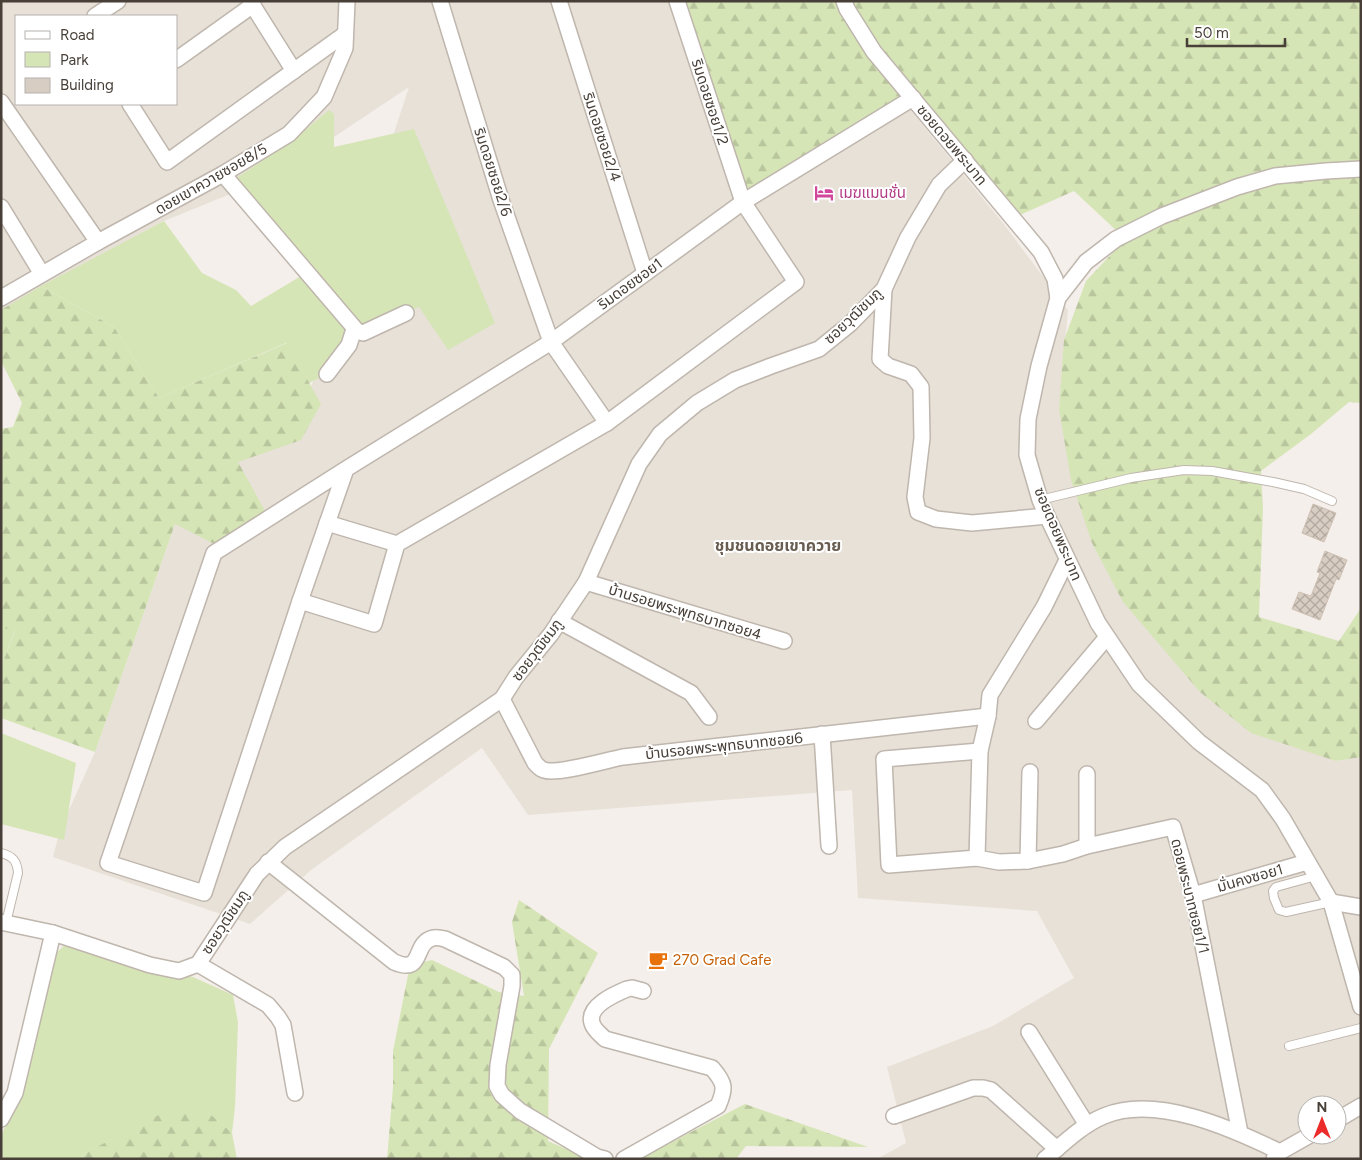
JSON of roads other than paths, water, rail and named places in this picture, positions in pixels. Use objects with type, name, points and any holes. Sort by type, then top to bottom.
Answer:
[{"type":"street","points":[[97,15],[118,1]]},
{"type":"street","name":"ริมดอยซอย2/6","points":[[440,1],[501,200],[551,342],[607,423]]},
{"type":"street","name":"ริมดอยซอย2/4","points":[[559,1],[645,273]]},
{"type":"street","name":"ริมดอยซอย1/2","points":[[607,423],[796,282],[743,202],[677,1]]},
{"type":"street","name":"ซอยดอยพระบาท","points":[[844,1],[874,52],[1041,252],[1055,279],[1058,298],[1039,366],[1028,419],[1027,455],[1046,516],[1098,623],[1139,684],[1199,742],[1262,790],[1283,819],[1331,902],[1361,1006]]},
{"type":"street","name":"ดอยเขาควายซอย8/5","points":[[1,298],[98,242],[223,174],[289,134],[324,97],[345,48],[347,2]]},
{"type":"street","points":[[178,58],[252,3],[294,71]]},
{"type":"street","points":[[131,105],[167,162],[346,34]]},
{"type":"street","name":"ริมดอยซอย1","points":[[300,601],[204,893],[108,863],[214,553],[551,342],[743,202],[913,98]]},
{"type":"street","points":[[1,102],[98,242]]},
{"type":"street","name":"ซอยวุฒิชมภู","points":[[4,922],[52,933],[150,965],[179,970],[198,964],[256,874],[285,847],[502,700],[516,677],[550,634],[586,582],[639,464],[660,434],[696,403],[735,380],[819,349],[850,324],[884,289],[908,237],[938,185],[965,160]]},
{"type":"street","points":[[1058,298],[1086,262],[1116,239],[1162,216],[1237,187],[1275,176],[1361,169]]},
{"type":"street","points":[[223,174],[354,329],[360,333],[406,313]]},
{"type":"street","points":[[1,207],[42,274]]},
{"type":"street","points":[[884,289],[880,359],[888,366],[911,374],[921,387],[922,438],[915,497],[918,512],[936,519],[972,523],[1046,516]]},
{"type":"street","points":[[327,374],[349,345],[354,329]]},
{"type":"street","points":[[346,469],[300,601],[374,624],[397,544],[607,423]]},
{"type":"street","points":[[327,523],[397,544]]},
{"type":"street","points":[[977,858],[980,751],[988,716],[990,695],[1044,607],[1067,560]]},
{"type":"street","name":"บ้านรอยพระพุทธบาทซอย4","points":[[586,582],[784,641]]},
{"type":"street","points":[[559,621],[691,693],[709,717]]},
{"type":"street","points":[[1036,721],[1107,637]]},
{"type":"street","name":"บ้านรอยพระพุทธบาทซอย6","points":[[502,700],[535,763],[541,770],[550,772],[623,757],[988,716]]},
{"type":"street","points":[[822,734],[829,846]]},
{"type":"street","name":"ดอยพระบาทซอย1/1","points":[[980,751],[884,759],[889,865],[977,858],[999,862],[1028,861],[1173,827],[1193,895],[1240,1133]]},
{"type":"street","points":[[1028,861],[1030,772]]},
{"type":"street","points":[[1087,774],[1087,846]]},
{"type":"street","points":[[268,862],[394,962],[403,966],[410,965],[416,959],[427,940],[434,937],[444,939],[504,967],[512,975],[512,986],[498,1065],[497,1086],[502,1095],[520,1111],[597,1157],[605,1159]]},
{"type":"street","name":"มั่นคงซอย1","points":[[1193,895],[1307,862]]},
{"type":"street","points":[[1331,902],[1361,907]]},
{"type":"street","points":[[1,1119],[15,1093],[52,933]]},
{"type":"street","points":[[198,964],[268,1005],[278,1017],[283,1026],[295,1093]]},
{"type":"street","points":[[624,1159],[718,1106],[723,1094],[722,1079],[712,1068],[605,1039],[595,1029],[592,1021],[594,1010],[600,1004],[627,989],[632,988],[643,991]]},
{"type":"street","points":[[1029,1032],[1087,1125]]},
{"type":"street","points":[[894,1116],[973,1088],[983,1088],[991,1090],[1058,1149]]},
{"type":"street","points":[[1347,1114],[1361,1106]]},
{"type":"street","points":[[1046,1159],[1087,1125],[1102,1116],[1117,1111],[1145,1109],[1166,1111],[1202,1120],[1240,1133],[1277,1155],[1297,1143]]},
{"type":"lane","points":[[1040,500],[1131,478],[1184,470],[1212,471],[1273,482],[1304,489],[1332,500]]},
{"type":"lane","points":[[1,853],[7,854],[14,859],[18,873],[4,922]]},
{"type":"lane","points":[[1316,876],[1276,887],[1273,891],[1279,910],[1286,912],[1331,902]]},
{"type":"lane","points":[[1289,1046],[1361,1028]]},
{"type":"place","name":"เมฆแมนชั่น","points":[[824,193]]},
{"type":"place","name":"270 Grad Cafe","points":[[658,960]]},
{"type":"district","name":"ชุมชนดอยเขาควาย","points":[[778,545]]}]
